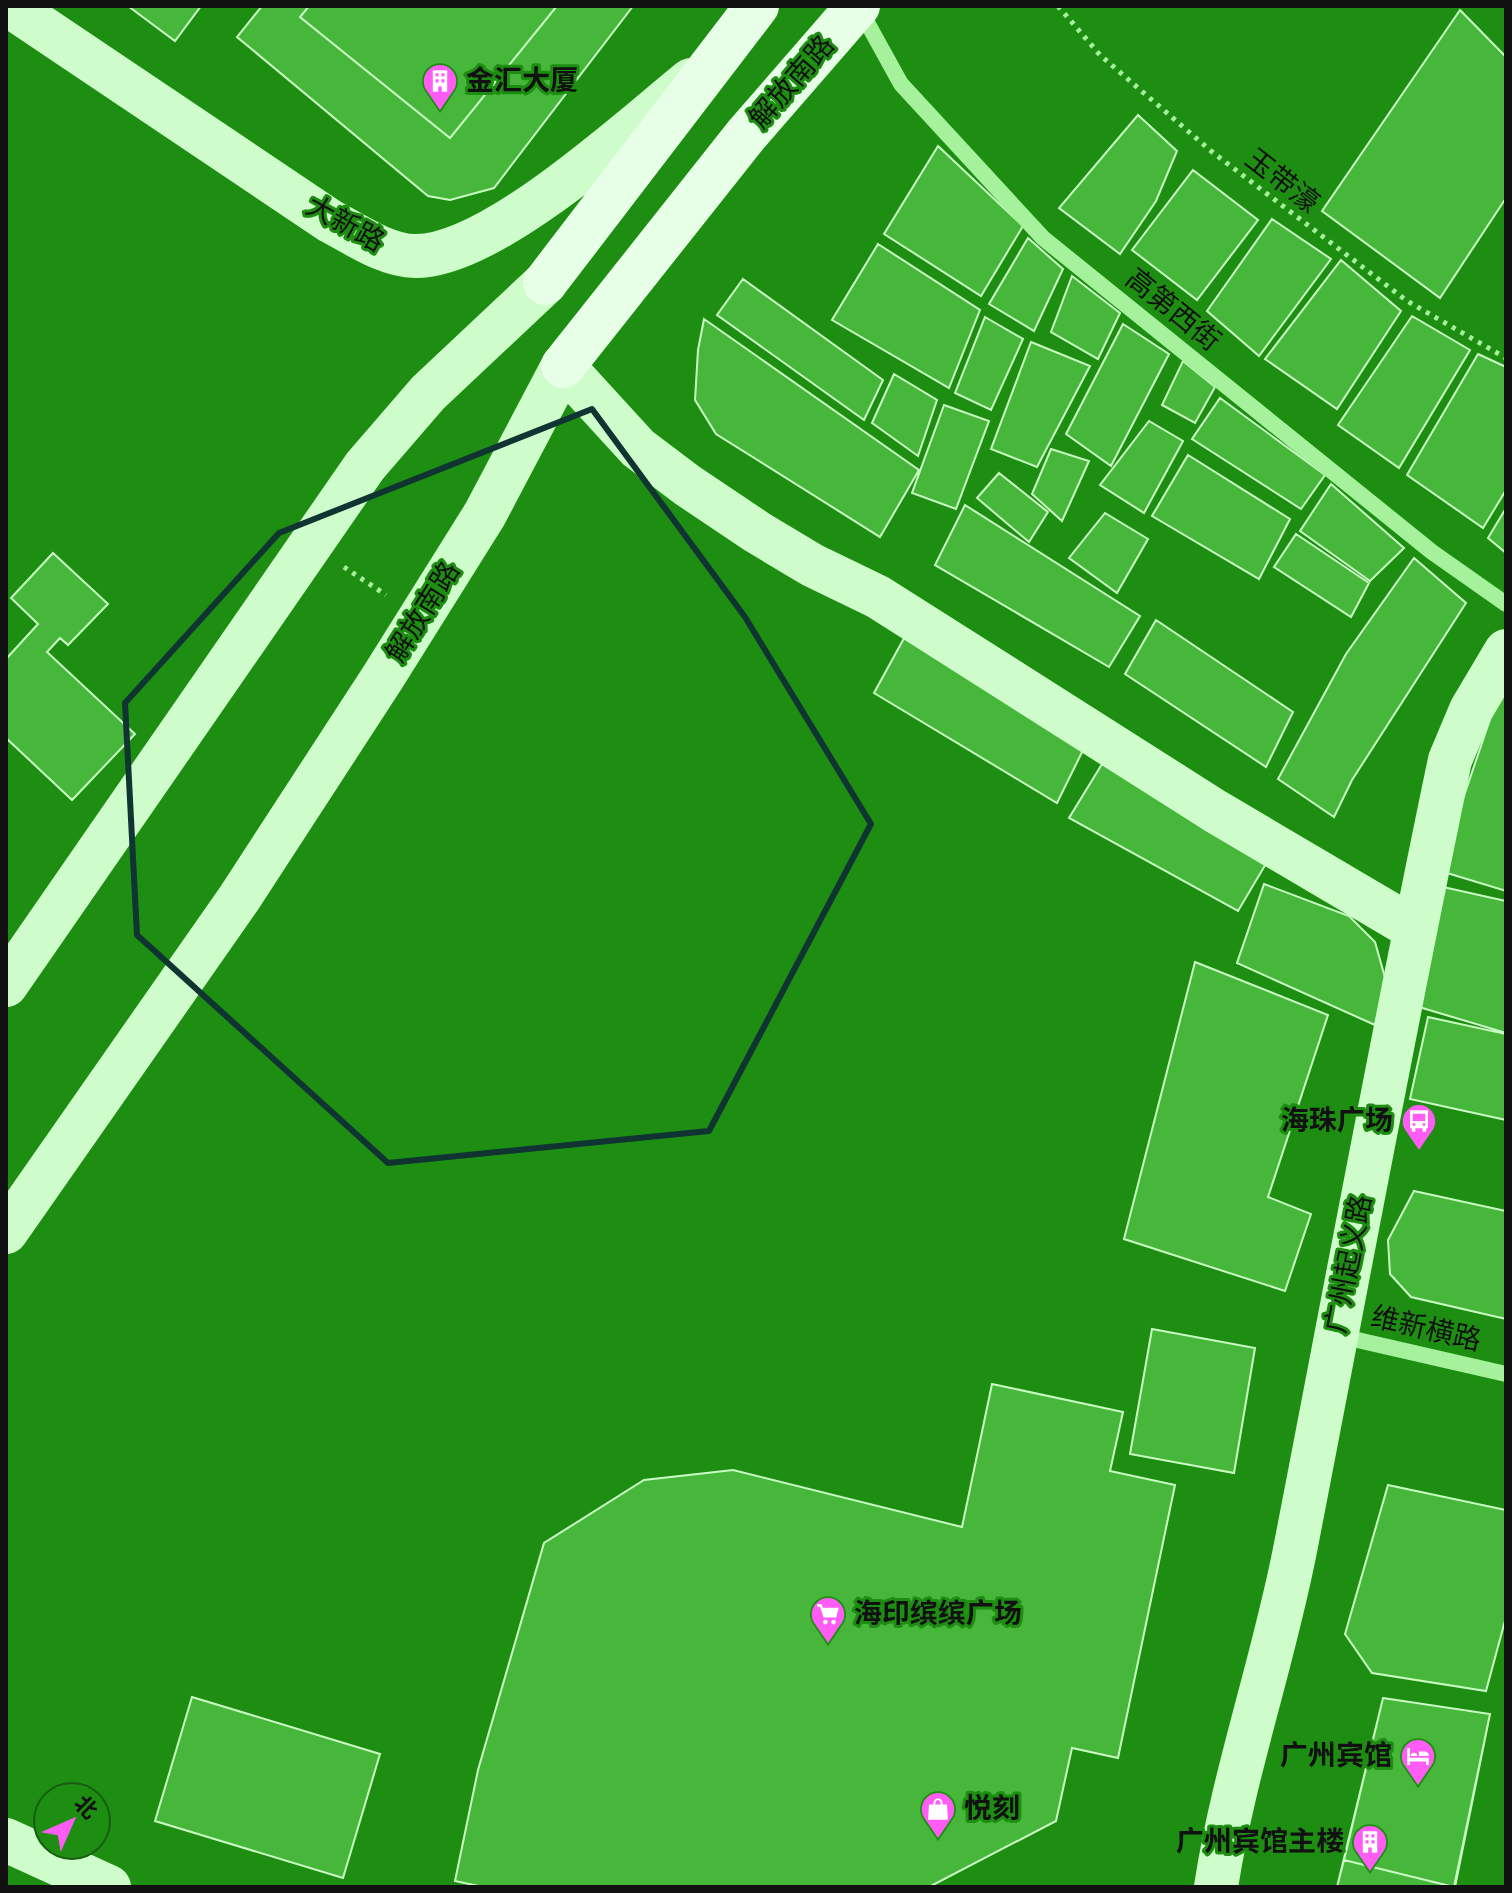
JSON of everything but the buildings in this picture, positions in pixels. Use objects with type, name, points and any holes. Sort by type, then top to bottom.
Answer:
[{"type":"main road","name":"大新路","points":[[10,6],[330,221],[381,247],[412,256],[439,254],[493,231],[539,201],[720,56]]},
{"type":"main road","points":[[6,985],[365,466],[428,393],[545,283],[757,6]]},
{"type":"main road","name":"解放南路","points":[[6,1232],[240,897],[365,704],[485,514],[563,366],[746,135],[858,6]]},
{"type":"main road","points":[[563,366],[638,448],[745,524],[812,565],[878,597],[1215,811],[1415,929]]},
{"type":"main road","name":"广州起义路","points":[[1216,1887],[1242,1764],[1295,1549],[1334,1335],[1450,760],[1471,710],[1506,651]]},
{"type":"main road","points":[[6,1840],[109,1887]]},
{"type":"lane","name":"高第西街","points":[[858,6],[901,84],[1043,238],[1432,552],[1506,604]]},
{"type":"lane","name":"维新横路","points":[[1334,1335],[1506,1374]]},
{"type":"path","name":"玉带濠","points":[[1058,6],[1100,55],[1211,151],[1407,301],[1506,358]]},
{"type":"path","points":[[343,567],[396,602]]},
{"type":"highlighted area","points":[[592,409],[745,617],[871,824],[709,1131],[388,1163],[137,935],[125,703],[279,533]]},
{"type":"place","name":"金汇大厦","points":[[440,112]]},
{"type":"place","name":"海珠广场","points":[[1419,1152]]},
{"type":"place","name":"海印缤缤广场","points":[[828,1645]]},
{"type":"place","name":"广州宾馆","points":[[1418,1787]]},
{"type":"place","name":"悦刻","points":[[938,1840]]},
{"type":"place","name":"广州宾馆主楼","points":[[1370,1873]]}]
